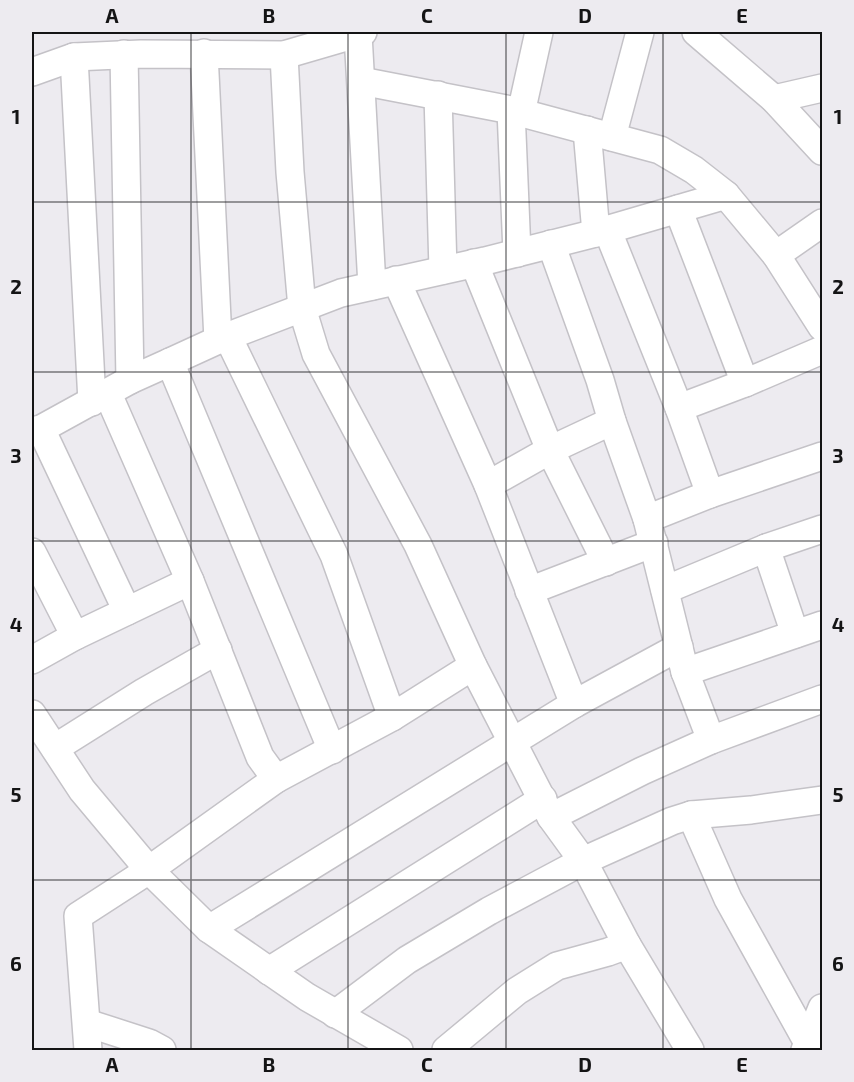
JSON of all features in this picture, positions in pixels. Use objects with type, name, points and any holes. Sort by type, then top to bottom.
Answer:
[{"type":"street","points":[[517,253],[516,112],[539,32]]},
{"type":"street","points":[[640,32],[600,133],[602,231],[679,408],[710,494]]},
{"type":"street","points":[[696,32],[774,99],[822,151]]},
{"type":"street","points":[[32,72],[74,57],[134,47],[204,53],[284,55],[349,34],[361,81],[384,283],[488,485],[574,704]]},
{"type":"street","points":[[110,392],[134,47]]},
{"type":"street","points":[[204,53],[223,338],[334,555],[392,717]]},
{"type":"street","points":[[284,55],[290,172],[302,308],[316,354],[418,545],[473,666],[547,808],[583,861],[627,945],[690,1050]]},
{"type":"street","points":[[74,57],[110,392],[190,580],[260,757],[276,779]]},
{"type":"street","points":[[361,81],[516,112],[660,150],[694,170],[726,195],[776,255],[822,327]]},
{"type":"street","points":[[774,99],[822,88]]},
{"type":"street","points":[[438,95],[443,270]]},
{"type":"street","points":[[128,611],[36,430],[170,362],[223,338],[341,293],[517,253],[726,195]]},
{"type":"street","points":[[678,209],[746,383]]},
{"type":"street","points":[[776,255],[822,223]]},
{"type":"street","points":[[551,244],[600,380],[650,531],[682,660],[711,740]]},
{"type":"street","points":[[474,263],[550,450],[606,562]]},
{"type":"street","points":[[679,408],[746,383],[822,350]]},
{"type":"street","points":[[170,362],[332,750]]},
{"type":"street","points":[[488,485],[550,450],[612,421]]},
{"type":"street","points":[[529,591],[606,562],[650,531],[710,494],[822,456]]},
{"type":"street","points":[[665,590],[766,548],[822,529]]},
{"type":"street","points":[[766,548],[795,634]]},
{"type":"street","points":[[32,552],[75,636]]},
{"type":"street","points":[[32,660],[75,636],[190,580]]},
{"type":"street","points":[[209,929],[574,704],[682,660],[795,634],[822,625]]},
{"type":"street","points":[[55,748],[218,650]]},
{"type":"street","points":[[88,1050],[78,916],[149,870],[276,779],[392,717],[473,666]]},
{"type":"street","points":[[268,971],[547,808],[642,771],[711,740],[822,699]]},
{"type":"street","points":[[32,714],[82,790],[149,870],[209,929],[268,971],[399,1050]]},
{"type":"street","points":[[336,1014],[407,960],[489,911],[583,861],[672,821],[691,815],[751,810],[822,800]]},
{"type":"street","points":[[691,815],[728,899],[806,1047]]},
{"type":"street","points":[[446,1050],[504,1002],[557,966],[627,945]]},
{"type":"street","points":[[806,1047],[822,1008]]},
{"type":"street","points":[[87,1023],[149,1043],[162,1050]]}]
